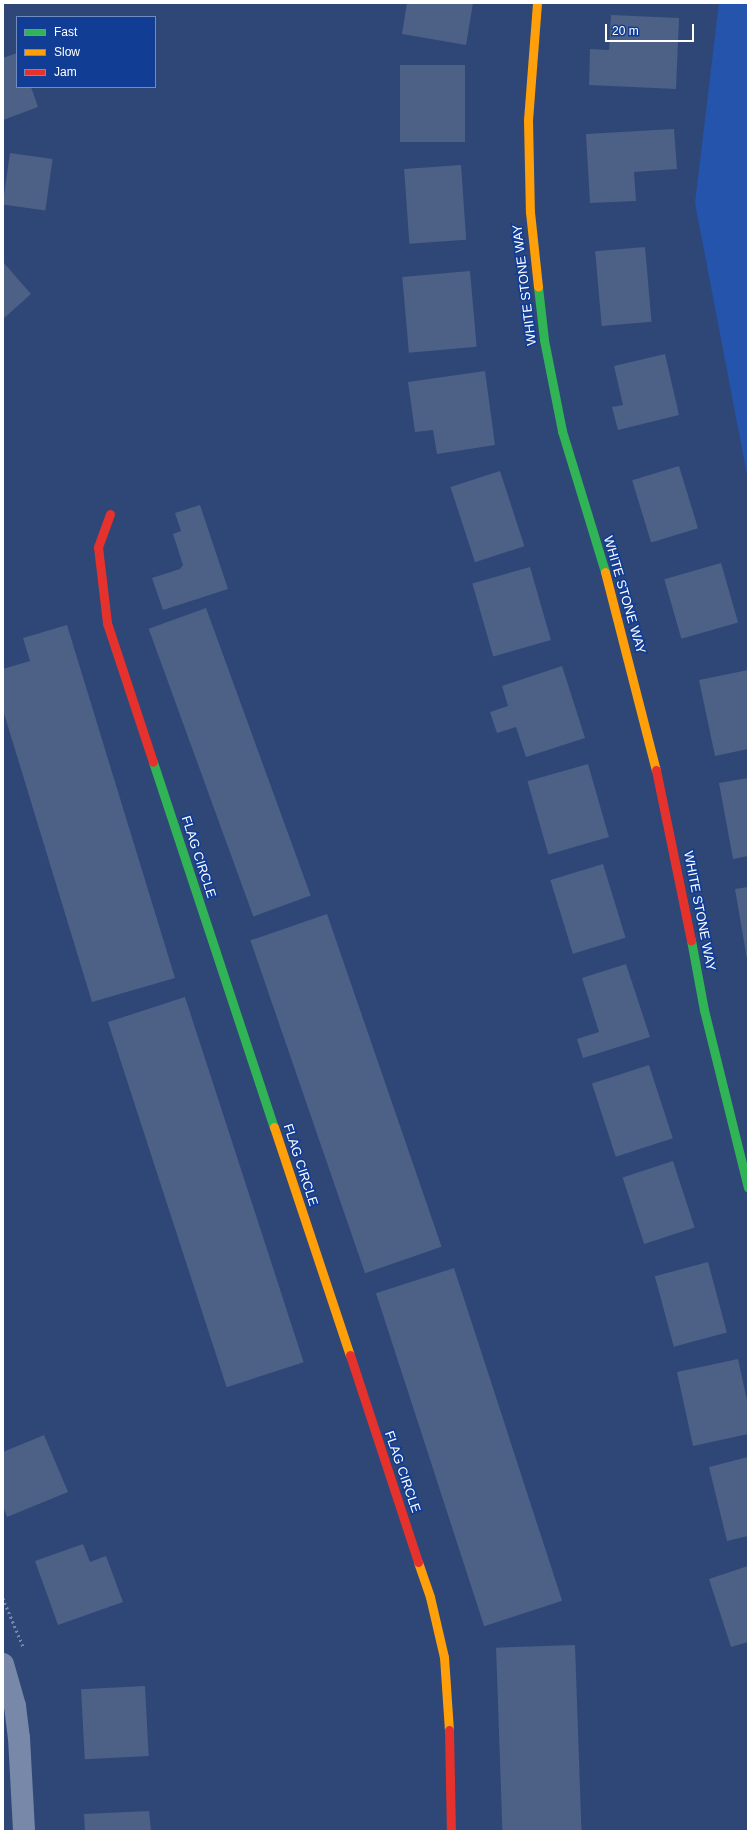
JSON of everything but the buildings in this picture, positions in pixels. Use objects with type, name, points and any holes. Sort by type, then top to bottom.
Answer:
[{"type":"street","name":"WHITE STONE WAY","points":[[537,3],[528,120],[530,212],[544,340],[562,431],[618,613],[642,710],[668,819],[704,1010],[748,1188]]},
{"type":"street","name":"FLAG CIRCLE","points":[[110,514],[98,547],[107,623],[430,1597],[444,1657],[449,1718],[451,1831]]},
{"type":"street","points":[[3,1664],[15,1706],[24,1831]]},
{"type":"shaded area","points":[[719,3],[748,3],[748,480],[695,203]]},
{"type":"traffic: fast","points":[[538,287],[544,340],[562,431],[605,572]]},
{"type":"traffic: fast","points":[[153,762],[274,1127]]},
{"type":"traffic: fast","points":[[691,940],[704,1010],[748,1188]]},
{"type":"traffic: slow","points":[[537,3],[528,120],[530,212],[538,287]]},
{"type":"traffic: slow","points":[[605,572],[656,770]]},
{"type":"traffic: slow","points":[[274,1127],[350,1355]]},
{"type":"traffic: slow","points":[[418,1562],[430,1597],[444,1657],[449,1730]]},
{"type":"traffic: jam","points":[[110,514],[98,547],[107,623],[153,762]]},
{"type":"traffic: jam","points":[[656,770],[691,940]]},
{"type":"traffic: jam","points":[[350,1355],[418,1562]]},
{"type":"traffic: jam","points":[[449,1730],[451,1831]]}]
